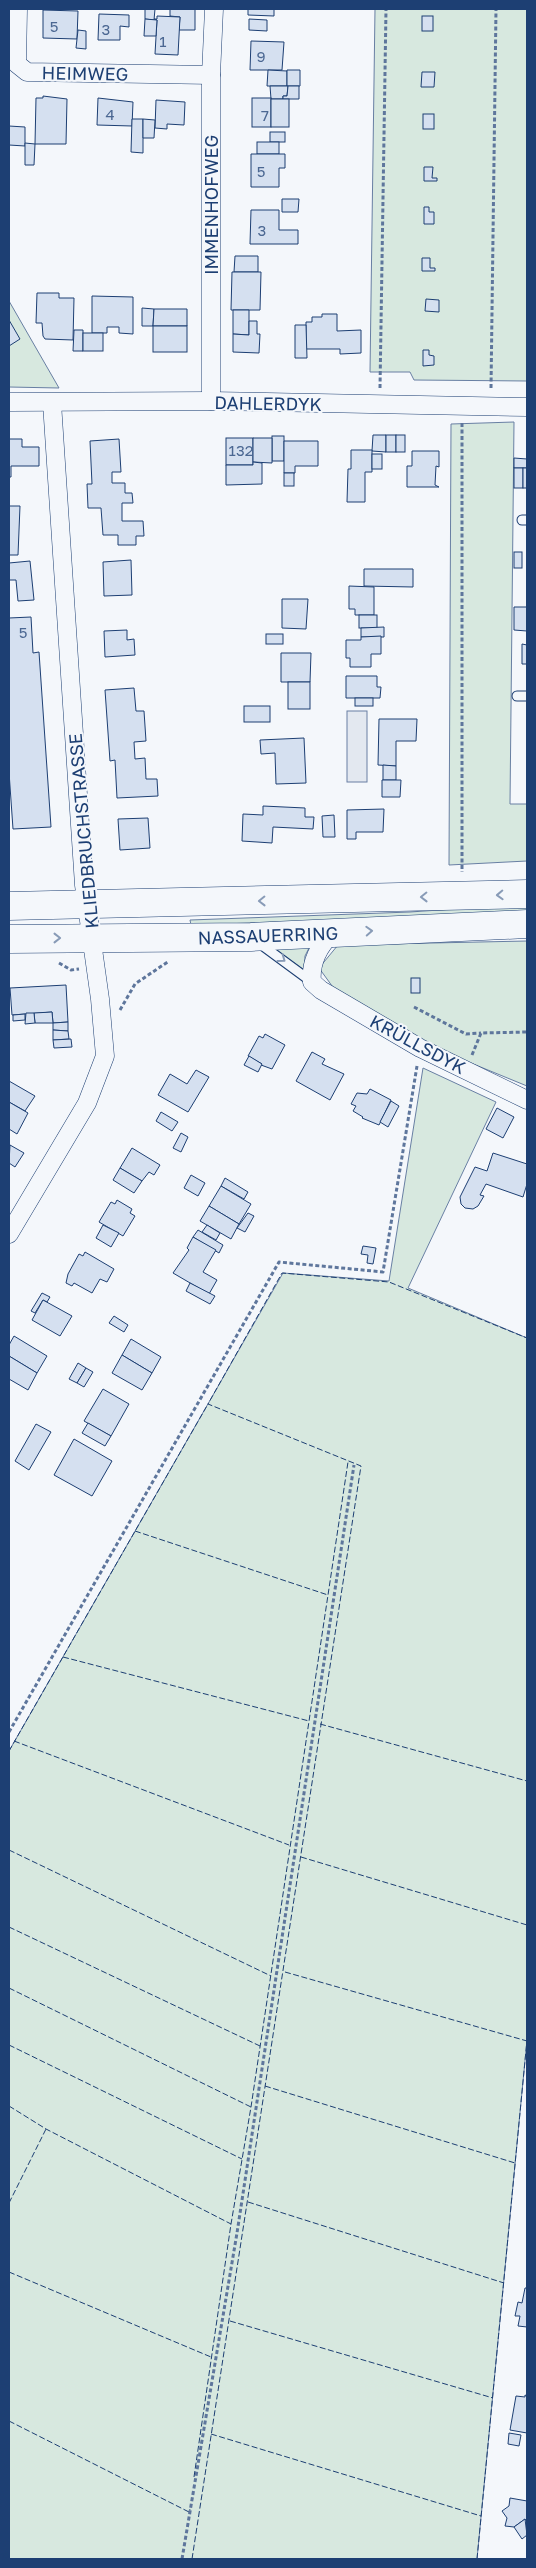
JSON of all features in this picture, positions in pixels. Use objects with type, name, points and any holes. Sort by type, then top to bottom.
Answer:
[{"type":"main road","name":"NASSAUERRING","points":[[9,906],[527,894]]},
{"type":"main road","name":"NASSAUERRING","points":[[9,939],[251,937],[527,924]]},
{"type":"street","name":"HEIMWEG","points":[[18,9],[17,64],[27,72],[211,75]]},
{"type":"street","name":"IMMENHOFWEG","points":[[211,402],[211,75],[214,9]]},
{"type":"street","name":"DAHLERDYK","points":[[9,402],[211,402],[527,407]]},
{"type":"street","name":"KLIEDBRUCHSTRASSE","points":[[9,1234],[87,1103],[105,1056],[96,968],[86,905],[52,403]]},
{"type":"street","points":[[312,982],[311,968],[326,939],[333,933]]},
{"type":"street","name":"KRÜLLSDYK","points":[[312,982],[329,995],[420,1048],[527,1100]]},
{"type":"lane","points":[[517,696],[527,696]]},
{"type":"lane","name":"KRÜLLSDYK","points":[[251,937],[312,982]]},
{"type":"path","points":[[379,405],[386,9]]},
{"type":"path","points":[[491,406],[496,9]]},
{"type":"path","points":[[462,406],[462,875]]},
{"type":"path","points":[[118,1013],[135,984],[176,956],[168,957]]},
{"type":"path","points":[[50,962],[59,963],[72,970],[96,968]]},
{"type":"path","points":[[414,1007],[466,1034],[527,1032]]},
{"type":"path","points":[[464,1069],[481,1034]]},
{"type":"path","points":[[9,1732],[279,1262],[383,1272],[420,1048]]},
{"type":"path","points":[[182,2559],[237,2233],[354,1465]]},
{"type":"shaded area","points":[[375,9],[527,9],[527,381],[414,380],[410,372],[370,372]]},
{"type":"shaded area","points":[[9,301],[59,388],[9,387]]},
{"type":"shaded area","points":[[514,422],[510,804],[527,804],[527,861],[449,865],[451,424]]},
{"type":"shaded area","points":[[347,711],[367,711],[367,782],[347,782]]},
{"type":"shaded area","points":[[527,904],[527,914],[191,925],[190,920],[410,912]]},
{"type":"shaded area","points":[[527,941],[527,1086],[439,1050],[335,990],[319,968],[338,945]]},
{"type":"shaded area","points":[[311,944],[305,956],[304,970],[272,947]]},
{"type":"shaded area","points":[[423,1068],[496,1102],[408,1288],[527,1338],[527,2040],[477,2559],[9,2559],[9,1751],[283,1273],[389,1281]]},
{"type":"building","points":[[145,9],[155,9],[154,20],[145,19]]},
{"type":"building","points":[[170,9],[195,9],[195,30],[179,30],[180,17],[170,16]]},
{"type":"building","points":[[248,9],[274,9],[274,16],[248,15]]},
{"type":"building","points":[[43,10],[78,11],[77,39],[43,38]]},
{"type":"building","points":[[99,14],[129,15],[129,27],[120,26],[120,40],[98,40]]},
{"type":"building","points":[[157,16],[180,17],[178,55],[155,54],[157,20],[154,19],[157,19]]},
{"type":"building","points":[[422,16],[433,16],[433,31],[422,31]]},
{"type":"building","points":[[145,19],[157,20],[156,36],[144,36]]},
{"type":"building","points":[[249,19],[267,20],[267,31],[249,30]]},
{"type":"building","points":[[78,30],[86,31],[86,49],[76,48]]},
{"type":"building","points":[[251,41],[284,42],[282,70],[250,70]]},
{"type":"building","points":[[268,70],[287,71],[287,86],[267,86]]},
{"type":"building","points":[[287,70],[300,70],[300,86],[287,86]]},
{"type":"building","points":[[422,72],[435,72],[434,87],[421,87]]},
{"type":"building","points":[[270,86],[288,86],[287,96],[283,96],[283,99],[271,99]]},
{"type":"building","points":[[288,86],[299,86],[299,99],[283,99],[283,96],[287,96]]},
{"type":"building","points":[[43,96],[67,99],[66,144],[35,144],[36,98],[43,98]]},
{"type":"building","points":[[98,98],[133,102],[132,126],[97,125]]},
{"type":"building","points":[[252,98],[271,98],[271,127],[252,127]]},
{"type":"building","points":[[271,99],[289,99],[289,127],[271,127]]},
{"type":"building","points":[[156,100],[185,102],[184,125],[167,124],[167,129],[155,128]]},
{"type":"building","points":[[423,114],[434,114],[434,129],[423,129]]},
{"type":"building","points":[[132,119],[143,119],[143,153],[131,152]]},
{"type":"building","points":[[143,119],[155,120],[154,138],[143,138]]},
{"type":"building","points":[[9,126],[25,127],[25,146],[9,145]]},
{"type":"building","points":[[270,132],[285,132],[285,142],[270,142]]},
{"type":"building","points":[[257,142],[279,142],[279,154],[257,154]]},
{"type":"building","points":[[25,143],[35,144],[34,165],[25,165]]},
{"type":"building","points":[[251,154],[285,154],[285,168],[279,168],[279,187],[251,187]]},
{"type":"building","points":[[424,167],[433,167],[432,178],[437,178],[437,181],[424,181]]},
{"type":"building","points":[[282,199],[299,199],[298,212],[282,212]]},
{"type":"building","points":[[424,207],[429,207],[429,212],[434,212],[434,224],[424,224]]},
{"type":"building","points":[[251,210],[279,210],[279,230],[298,230],[298,244],[250,244]]},
{"type":"building","points":[[235,256],[258,256],[258,272],[234,272]]},
{"type":"building","points":[[422,258],[430,258],[430,268],[435,268],[435,271],[422,271]]},
{"type":"building","points":[[232,272],[261,272],[260,310],[231,310]]},
{"type":"building","points":[[37,293],[59,293],[59,298],[74,298],[73,340],[45,339],[42,323],[36,323]]},
{"type":"building","points":[[92,296],[133,297],[133,334],[119,333],[119,327],[107,327],[107,333],[92,333]]},
{"type":"building","points":[[426,299],[439,300],[439,312],[425,311]]},
{"type":"building","points":[[142,308],[154,309],[153,326],[142,326]]},
{"type":"building","points":[[154,309],[187,309],[187,326],[153,326]]},
{"type":"building","points":[[233,310],[249,310],[249,335],[233,334]]},
{"type":"building","points":[[322,314],[337,314],[337,331],[361,330],[361,353],[340,354],[340,349],[306,349],[306,322],[312,322],[312,317],[322,317]]},
{"type":"building","points":[[9,320],[20,339],[9,346]]},
{"type":"building","points":[[249,321],[257,321],[257,334],[260,334],[259,353],[233,352],[233,334],[249,335]]},
{"type":"building","points":[[295,325],[306,325],[307,358],[295,358]]},
{"type":"building","points":[[153,326],[187,326],[187,352],[153,352]]},
{"type":"building","points":[[74,330],[83,330],[83,351],[73,351]]},
{"type":"building","points":[[83,333],[103,333],[103,351],[83,351]]},
{"type":"building","points":[[423,350],[429,350],[429,355],[434,356],[434,365],[423,366]]},
{"type":"building","points":[[373,435],[386,435],[386,452],[372,451]]},
{"type":"building","points":[[386,435],[396,435],[396,452],[386,452]]},
{"type":"building","points":[[396,435],[405,435],[405,452],[396,452]]},
{"type":"building","points":[[272,436],[284,436],[284,461],[272,461]]},
{"type":"building","points":[[226,438],[253,438],[253,465],[226,465]]},
{"type":"building","points":[[253,438],[272,438],[272,463],[253,462]]},
{"type":"building","points":[[9,439],[22,439],[22,447],[39,447],[39,466],[11,466],[11,477],[9,477]]},
{"type":"building","points":[[119,439],[121,472],[112,472],[112,483],[125,483],[125,493],[132,493],[133,503],[122,503],[122,521],[143,521],[144,536],[136,536],[136,545],[118,545],[118,535],[103,535],[101,508],[88,508],[87,484],[92,484],[90,441]]},
{"type":"building","points":[[284,441],[318,441],[318,466],[295,466],[295,473],[284,473]]},
{"type":"building","points":[[351,450],[372,450],[372,472],[365,472],[365,502],[347,502],[348,469],[351,469]]},
{"type":"building","points":[[412,451],[439,451],[439,467],[436,466],[435,485],[439,487],[407,487],[407,466],[412,466]]},
{"type":"building","points":[[372,454],[382,454],[382,469],[372,469]]},
{"type":"building","points":[[514,458],[527,459],[527,468],[514,468]]},
{"type":"building","points":[[253,462],[262,463],[262,484],[226,485],[226,465],[253,465]]},
{"type":"building","points":[[514,468],[523,468],[523,488],[514,488]]},
{"type":"building","points":[[523,468],[527,468],[527,488],[523,488]]},
{"type":"building","points":[[284,473],[294,473],[294,486],[284,486]]},
{"type":"building","points":[[9,506],[20,506],[18,555],[9,555]]},
{"type":"building","points":[[514,552],[522,552],[522,568],[514,568]]},
{"type":"building","points":[[131,560],[132,595],[104,596],[103,562]]},
{"type":"building","points":[[30,561],[34,600],[18,601],[16,580],[9,580],[9,563]]},
{"type":"building","points":[[364,569],[413,569],[413,587],[364,586]]},
{"type":"building","points":[[349,586],[374,587],[374,615],[355,615],[355,609],[349,609]]},
{"type":"building","points":[[282,599],[308,599],[306,629],[282,628]]},
{"type":"building","points":[[514,607],[527,607],[527,631],[514,630]]},
{"type":"building","points":[[359,615],[377,615],[377,628],[359,628]]},
{"type":"building","points":[[31,617],[33,653],[39,652],[51,827],[13,829],[9,772],[9,618]]},
{"type":"building","points":[[384,627],[384,637],[361,637],[361,628]]},
{"type":"building","points":[[127,630],[127,640],[134,639],[135,655],[105,657],[104,631]]},
{"type":"building","points":[[266,634],[283,634],[283,644],[266,644]]},
{"type":"building","points":[[381,636],[381,654],[371,654],[371,667],[350,667],[350,658],[346,658],[346,640],[361,640],[361,637]]},
{"type":"building","points":[[522,644],[527,645],[527,664],[522,664]]},
{"type":"building","points":[[281,653],[311,653],[310,682],[281,682]]},
{"type":"building","points":[[346,676],[377,676],[377,687],[381,687],[380,698],[346,698]]},
{"type":"building","points":[[288,682],[310,682],[310,709],[288,709]]},
{"type":"building","points":[[134,688],[136,711],[144,711],[146,741],[134,742],[135,759],[145,758],[146,779],[157,779],[158,796],[117,798],[115,760],[110,761],[105,690]]},
{"type":"building","points":[[355,698],[373,698],[373,706],[355,706]]},
{"type":"building","points":[[244,706],[270,706],[270,722],[244,722]]},
{"type":"building","points":[[379,719],[417,719],[416,741],[396,741],[396,766],[378,765]]},
{"type":"building","points":[[304,738],[306,783],[276,784],[275,753],[261,754],[260,740]]},
{"type":"building","points":[[383,765],[396,766],[396,780],[383,780]]},
{"type":"building","points":[[382,780],[401,780],[400,797],[382,797]]},
{"type":"building","points":[[263,806],[305,808],[305,817],[314,817],[313,829],[273,827],[272,843],[242,841],[243,814],[263,815]]},
{"type":"building","points":[[384,809],[383,832],[356,832],[356,839],[347,839],[347,810]]},
{"type":"building","points":[[334,815],[335,837],[323,837],[322,816]]},
{"type":"building","points":[[148,818],[150,848],[120,850],[118,819]]},
{"type":"building","points":[[411,978],[420,978],[420,993],[411,993]]},
{"type":"building","points":[[66,985],[68,1022],[53,1023],[52,1012],[12,1015],[10,988]]},
{"type":"building","points":[[52,1012],[53,1023],[35,1023],[34,1013]]},
{"type":"building","points":[[26,1013],[34,1013],[35,1023],[25,1024]]},
{"type":"building","points":[[25,1014],[25,1020],[13,1021],[13,1015]]},
{"type":"building","points":[[68,1022],[68,1031],[53,1030],[53,1023]]},
{"type":"building","points":[[53,1030],[68,1031],[69,1039],[53,1040]]},
{"type":"building","points":[[265,1034],[285,1045],[272,1069],[261,1065],[248,1056],[259,1036],[263,1038]]},
{"type":"building","points":[[71,1039],[72,1047],[54,1048],[53,1040]]},
{"type":"building","points":[[312,1052],[325,1059],[322,1064],[344,1074],[330,1100],[296,1081]]},
{"type":"building","points":[[249,1056],[262,1064],[258,1072],[244,1065]]},
{"type":"building","points":[[196,1070],[209,1077],[188,1112],[158,1095],[170,1074],[187,1084]]},
{"type":"building","points":[[9,1081],[35,1096],[25,1111],[9,1102]]},
{"type":"building","points":[[370,1089],[391,1100],[379,1125],[362,1118],[353,1111],[356,1106],[351,1104],[357,1093],[367,1094]]},
{"type":"building","points":[[391,1101],[399,1106],[388,1127],[380,1122]]},
{"type":"building","points":[[9,1102],[28,1113],[17,1134],[9,1129]]},
{"type":"building","points":[[497,1108],[514,1117],[503,1138],[486,1129]]},
{"type":"building","points":[[161,1112],[178,1122],[172,1131],[156,1121]]},
{"type":"building","points":[[181,1133],[188,1137],[181,1152],[173,1148]]},
{"type":"building","points":[[10,1145],[24,1153],[15,1167],[9,1163]]},
{"type":"building","points":[[132,1148],[160,1165],[154,1175],[149,1172],[142,1181],[120,1168]]},
{"type":"building","points":[[493,1153],[527,1164],[527,1184],[523,1197],[486,1184],[480,1195],[484,1196],[478,1206],[473,1209],[465,1208],[461,1204],[460,1197],[475,1167],[487,1171]]},
{"type":"building","points":[[120,1168],[142,1181],[134,1193],[113,1180]]},
{"type":"building","points":[[191,1175],[205,1183],[198,1196],[184,1188]]},
{"type":"building","points":[[225,1178],[248,1192],[244,1199],[221,1186]]},
{"type":"building","points":[[221,1186],[251,1204],[239,1224],[209,1206]]},
{"type":"building","points":[[117,1200],[132,1209],[130,1213],[135,1216],[123,1236],[99,1222],[111,1202],[115,1204]]},
{"type":"building","points":[[209,1206],[239,1224],[231,1239],[200,1221]]},
{"type":"building","points":[[248,1213],[254,1216],[245,1232],[237,1228]]},
{"type":"building","points":[[103,1225],[119,1233],[111,1247],[96,1238]]},
{"type":"building","points":[[207,1225],[220,1233],[216,1240],[202,1232]]},
{"type":"building","points":[[198,1230],[223,1245],[219,1253],[193,1237]]},
{"type":"building","points":[[193,1237],[216,1250],[203,1272],[217,1280],[209,1294],[173,1273],[189,1250],[187,1248]]},
{"type":"building","points":[[363,1246],[376,1248],[373,1264],[367,1263],[368,1255],[361,1254]]},
{"type":"building","points":[[85,1252],[114,1269],[107,1282],[100,1279],[92,1293],[74,1283],[72,1286],[66,1283],[68,1274],[79,1254],[83,1256]]},
{"type":"building","points":[[190,1283],[215,1296],[210,1304],[186,1291]]},
{"type":"building","points":[[42,1293],[50,1297],[47,1302],[43,1300],[35,1313],[31,1311]]},
{"type":"building","points":[[43,1300],[72,1316],[60,1336],[32,1320]]},
{"type":"building","points":[[114,1316],[128,1325],[124,1332],[109,1323]]},
{"type":"building","points":[[14,1336],[47,1356],[37,1373],[9,1356],[9,1345]]},
{"type":"building","points":[[131,1339],[161,1357],[152,1373],[122,1355]]},
{"type":"building","points":[[122,1355],[152,1373],[142,1390],[112,1373]]},
{"type":"building","points":[[9,1356],[37,1373],[28,1390],[9,1379]]},
{"type":"building","points":[[78,1363],[86,1368],[77,1383],[69,1379]]},
{"type":"building","points":[[86,1368],[93,1372],[84,1387],[77,1383]]},
{"type":"building","points":[[103,1389],[129,1404],[111,1436],[84,1421]]},
{"type":"building","points":[[88,1423],[111,1436],[105,1446],[82,1433]]},
{"type":"building","points":[[36,1424],[51,1432],[29,1470],[15,1461]]},
{"type":"building","points":[[74,1439],[112,1461],[92,1496],[54,1475]]},
{"type":"building","points":[[525,2288],[527,2288],[527,2327],[518,2326],[520,2316],[515,2316],[518,2302],[522,2303]]},
{"type":"building","points":[[525,2395],[527,2396],[527,2433],[510,2430],[516,2396],[525,2397]]},
{"type":"building","points":[[509,2433],[521,2435],[519,2446],[508,2444]]},
{"type":"building","points":[[510,2498],[527,2501],[527,2522],[525,2519],[514,2527],[505,2526],[507,2518],[502,2511],[509,2506]]},
{"type":"building","points":[[525,2519],[527,2535],[522,2539],[514,2527]]},
{"type":"fence","points":[[192,2559],[361,1466],[208,1404],[282,1273],[389,1282],[527,1338]]},
{"type":"fence","points":[[9,1751],[208,1404]]},
{"type":"fence","points":[[194,2477],[348,1462]]},
{"type":"fence","points":[[135,1531],[328,1595]]},
{"type":"fence","points":[[63,1657],[309,1721]]},
{"type":"fence","points":[[320,1724],[527,1781]]},
{"type":"fence","points":[[14,1741],[289,1845]]},
{"type":"fence","points":[[9,1850],[271,1976]]},
{"type":"fence","points":[[301,1857],[527,1925]]},
{"type":"fence","points":[[9,1927],[260,2046]]},
{"type":"fence","points":[[285,1972],[527,2041]]},
{"type":"fence","points":[[9,1988],[251,2107]]},
{"type":"fence","points":[[477,2559],[527,2040]]},
{"type":"fence","points":[[9,2045],[242,2159]]},
{"type":"fence","points":[[265,2086],[515,2163]]},
{"type":"fence","points":[[9,2106],[46,2129],[231,2224]]},
{"type":"fence","points":[[9,2203],[46,2129]]},
{"type":"fence","points":[[248,2202],[504,2283]]},
{"type":"fence","points":[[9,2272],[211,2357]]},
{"type":"fence","points":[[230,2321],[493,2398]]},
{"type":"fence","points":[[9,2421],[189,2512],[190,2509]]},
{"type":"fence","points":[[211,2434],[481,2516]]}]
